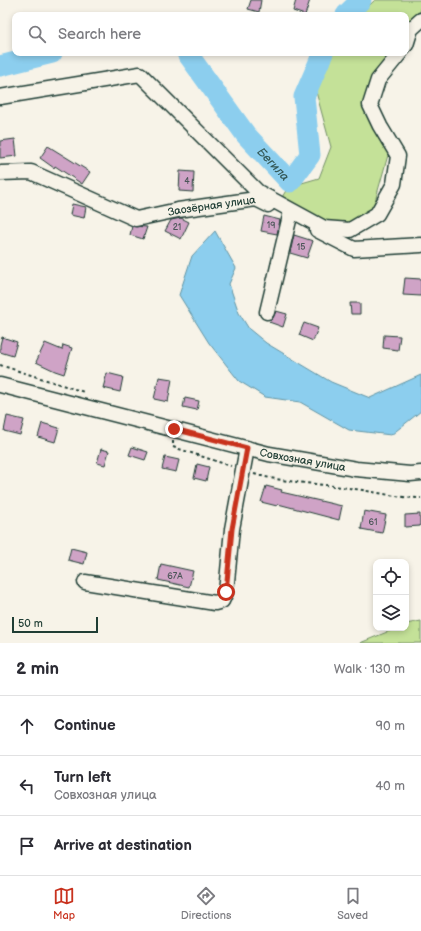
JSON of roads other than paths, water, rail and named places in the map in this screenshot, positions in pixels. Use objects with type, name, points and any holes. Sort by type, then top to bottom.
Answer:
[{"type":"street","points":[[409,35],[411,29],[421,20]]},
{"type":"street","points":[[0,97],[140,74],[258,192],[324,228],[350,230],[377,214],[394,184],[398,156],[380,126],[370,105],[378,80],[398,56]]},
{"type":"street","name":"Заозёрная улица","points":[[0,173],[31,172],[136,219],[178,210],[256,199],[354,249],[421,245]]},
{"type":"street","points":[[267,312],[290,216]]},
{"type":"street","name":"Совхозная улица","points":[[0,385],[269,454],[356,469],[410,474],[421,473]]},
{"type":"street","points":[[85,582],[215,603],[222,601],[226,592],[232,529],[247,448]]},
{"type":"water","points":[[215,231],[236,268],[229,284],[239,313],[249,329],[266,343],[331,382],[370,398],[421,375],[421,411],[391,435],[349,430],[300,402],[265,397],[239,381],[209,343],[179,295],[192,256]]},
{"type":"waterway","name":"Бегила","points":[[349,12],[361,0]]},
{"type":"waterway","name":"Бегила","points":[[0,66],[40,56]]},
{"type":"waterway","name":"Бегила","points":[[189,56],[246,135],[290,182],[310,155],[304,97],[322,56]]}]
